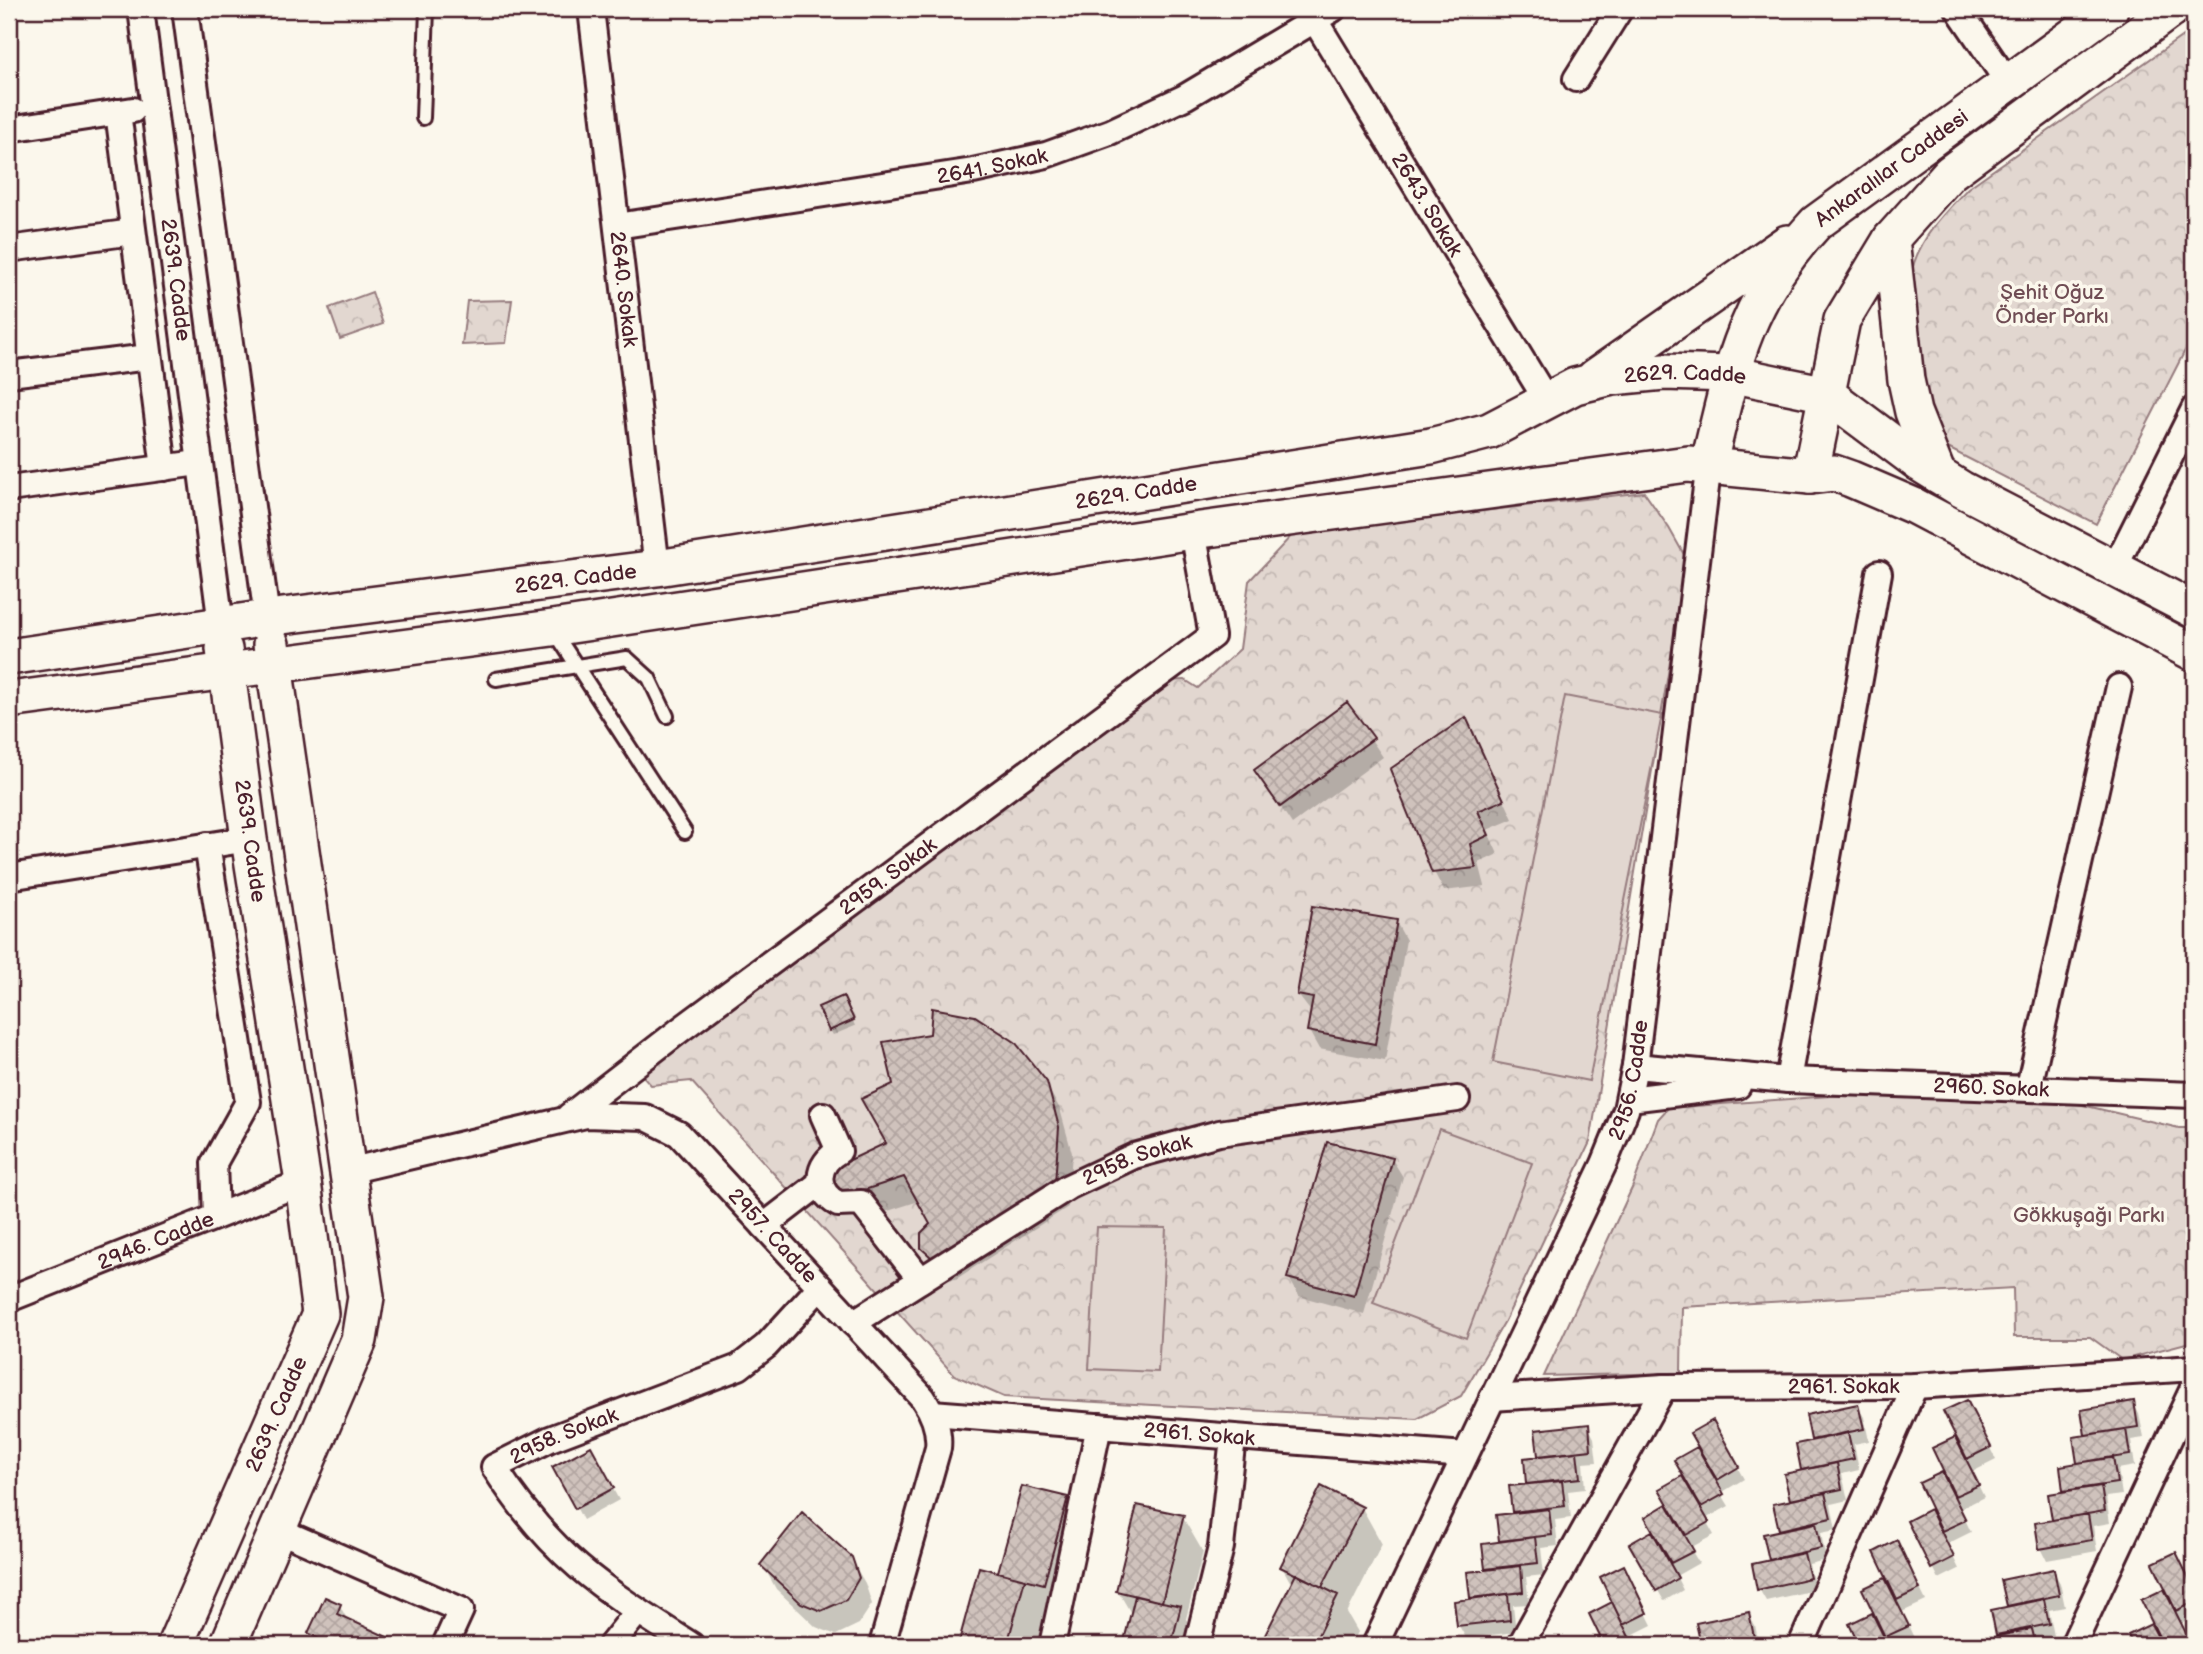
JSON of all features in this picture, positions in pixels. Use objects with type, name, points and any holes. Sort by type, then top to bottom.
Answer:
[{"type":"main road","name":"Ankaralılar Caddesi","points":[[1709,464],[1730,374],[1755,305],[1786,258],[1816,223],[2110,9]]},
{"type":"main road","name":"Ankaralılar Caddesi","points":[[1810,476],[1842,320],[1891,239],[1950,173],[2172,9]]},
{"type":"main road","points":[[1588,382],[1816,223]]},
{"type":"main road","points":[[1891,239],[1906,380],[1913,412],[1938,475]]},
{"type":"main road","name":"2629. Cadde","points":[[9,657],[267,618],[657,568],[1432,446],[1489,431],[1588,382],[1664,372],[1730,374],[1827,394],[1938,475],[2194,610]]},
{"type":"main road","points":[[9,700],[552,628],[1193,531],[1688,464],[1810,476],[1833,473],[1891,495],[2194,653]]},
{"type":"main road","points":[[228,1645],[359,1340],[365,1283],[267,618]]},
{"type":"main road","name":"2639. Cadde","points":[[175,1645],[320,1314],[303,1182],[249,839],[221,625]]},
{"type":"main road","points":[[303,1182],[348,1171]]},
{"type":"street","name":"2639. Cadde","points":[[141,9],[221,625]]},
{"type":"street","points":[[185,9],[267,618]]},
{"type":"street","name":"2640. Sokak","points":[[591,9],[657,568]]},
{"type":"street","points":[[1576,79],[1620,9]]},
{"type":"street","points":[[1958,9],[2009,85]]},
{"type":"street","name":"2641. Sokak","points":[[617,226],[973,172],[1046,155],[1110,132],[1185,97],[1319,13]]},
{"type":"street","name":"2643. Sokak","points":[[1319,13],[1547,401]]},
{"type":"street","points":[[9,129],[153,107]]},
{"type":"street","points":[[118,112],[164,468]]},
{"type":"street","points":[[9,249],[133,232]]},
{"type":"street","points":[[9,374],[149,357]]},
{"type":"street","points":[[2115,568],[2194,409]]},
{"type":"street","points":[[9,489],[198,463]]},
{"type":"street","name":"2956. Cadde","points":[[1375,1645],[1613,1146],[1629,1099],[1709,464]]},
{"type":"street","name":"2959. Sokak","points":[[566,1119],[680,1030],[1212,636],[1193,531]]},
{"type":"street","points":[[1788,1080],[1879,573]]},
{"type":"street","points":[[2029,1087],[2119,687]]},
{"type":"street","points":[[10,878],[249,839]]},
{"type":"street","points":[[207,845],[248,1102],[214,1163],[216,1216]]},
{"type":"street","name":"2960. Sokak","points":[[1635,1066],[1788,1080],[2029,1087],[2194,1096]]},
{"type":"street","name":"2960. Sokak","points":[[1629,1099],[1788,1080]]},
{"type":"street","name":"2958. Sokak","points":[[853,1323],[1068,1187],[1134,1156],[1219,1133],[1457,1099]]},
{"type":"street","name":"2957. Cadde","points":[[348,1171],[586,1115],[619,1114],[645,1117],[679,1133],[923,1398],[932,1413],[938,1431],[938,1448],[882,1645]]},
{"type":"street","points":[[764,1226],[820,1183],[824,1162],[839,1151],[823,1115]]},
{"type":"street","name":"2946. Cadde","points":[[9,1299],[303,1182]]},
{"type":"street","points":[[820,1183],[831,1200],[838,1204],[861,1203],[921,1280]]},
{"type":"street","name":"2958. Sokak","points":[[691,1645],[591,1580],[543,1536],[494,1467],[550,1439],[740,1367],[766,1346],[820,1287]]},
{"type":"street","name":"2961. Sokak","points":[[1492,1398],[1664,1387],[1915,1386],[2194,1368]]},
{"type":"street","points":[[1801,1645],[1915,1386]]},
{"type":"street","points":[[2073,1645],[2194,1386]]},
{"type":"street","points":[[1521,1644],[1664,1387]]},
{"type":"street","name":"2961. Sokak","points":[[932,1413],[1465,1455]]},
{"type":"street","points":[[1052,1645],[1099,1426]]},
{"type":"street","points":[[1197,1645],[1222,1547],[1233,1437]]},
{"type":"street","points":[[278,1531],[461,1610],[445,1645]]},
{"type":"street","points":[[611,1645],[638,1611]]},
{"type":"lane","points":[[422,118],[427,9]]},
{"type":"lane","points":[[552,628],[685,832]]},
{"type":"lane","points":[[496,680],[627,658],[649,678],[667,716]]},
{"type":"green space","name":"Şehit Oğuz Önder Parkı","points":[[2194,28],[2194,333],[2096,524],[1940,444],[1922,379],[1912,328],[1910,304],[1914,263],[1930,232],[1968,188]]},
{"type":"green space","points":[[372,292],[383,324],[340,339],[329,308]]},
{"type":"green space","points":[[512,300],[506,343],[462,345],[467,301]]},
{"type":"green space","points":[[1644,492],[1687,560],[1590,1142],[1505,1321],[1461,1396],[1417,1419],[1004,1397],[954,1375],[691,1081],[651,1085],[642,1075],[1165,681],[1185,680],[1198,688],[1240,649],[1249,581],[1294,533]]},
{"type":"green space","points":[[1565,696],[1662,715],[1589,1081],[1493,1062]]},
{"type":"green space","name":"Gökkuşağı Parkı","points":[[1856,1094],[2049,1097],[2179,1128],[2194,1128],[2194,1341],[2122,1360],[2090,1337],[2014,1337],[2013,1288],[1682,1307],[1681,1373],[1544,1376],[1632,1188],[1658,1119],[1668,1108]]},
{"type":"green space","points":[[1439,1129],[1532,1163],[1466,1338],[1373,1303]]},
{"type":"green space","points":[[1097,1227],[1166,1228],[1158,1372],[1089,1369]]},
{"type":"building","points":[[1347,702],[1374,738],[1280,807],[1254,770]]},
{"type":"building","points":[[1466,717],[1504,800],[1478,811],[1489,835],[1470,844],[1476,868],[1432,873],[1390,769]]},
{"type":"building","points":[[1312,906],[1397,920],[1375,1044],[1307,1031],[1313,998],[1297,995]]},
{"type":"building","points":[[843,996],[854,1020],[829,1031],[818,1007]]},
{"type":"building","points":[[932,1008],[975,1016],[1015,1042],[1047,1082],[1059,1127],[1055,1183],[942,1255],[931,1257],[921,1248],[921,1233],[930,1224],[904,1177],[849,1195],[834,1193],[826,1181],[835,1167],[886,1143],[861,1099],[893,1084],[883,1042],[930,1034]]},
{"type":"building","points":[[1327,1142],[1393,1158],[1354,1296],[1287,1278]]},
{"type":"building","points":[[1967,1400],[1991,1447],[1967,1459],[1943,1411]]},
{"type":"building","points":[[2134,1401],[2138,1427],[2085,1435],[2081,1410]]},
{"type":"building","points":[[1858,1404],[1864,1429],[1811,1440],[1806,1415]]},
{"type":"building","points":[[1713,1420],[1739,1467],[1717,1480],[1690,1433]]},
{"type":"building","points":[[1589,1424],[1591,1450],[1538,1456],[1535,1430]]},
{"type":"building","points":[[2126,1429],[2130,1455],[2077,1463],[2073,1437]]},
{"type":"building","points":[[1848,1433],[1854,1459],[1801,1470],[1796,1444]]},
{"type":"building","points":[[1955,1437],[1979,1485],[1955,1496],[1932,1448]]},
{"type":"building","points":[[591,1446],[614,1488],[575,1509],[552,1467]]},
{"type":"building","points":[[1697,1447],[1724,1494],[1701,1507],[1674,1460]]},
{"type":"building","points":[[1577,1452],[1580,1478],[1526,1484],[1524,1458]]},
{"type":"building","points":[[2113,1457],[2117,1483],[2063,1491],[2060,1466]]},
{"type":"building","points":[[1837,1463],[1842,1489],[1790,1500],[1784,1474]]},
{"type":"building","points":[[1942,1472],[1966,1520],[1942,1531],[1919,1483]]},
{"type":"building","points":[[1682,1476],[1709,1522],[1686,1535],[1659,1489]]},
{"type":"building","points":[[1562,1481],[1565,1506],[1512,1512],[1509,1486]]},
{"type":"building","points":[[1022,1486],[1068,1497],[1044,1584],[998,1572]]},
{"type":"building","points":[[1321,1486],[1363,1507],[1322,1587],[1280,1567]]},
{"type":"building","points":[[2101,1486],[2105,1511],[2052,1520],[2048,1494]]},
{"type":"building","points":[[1825,1493],[1831,1518],[1779,1530],[1773,1504]]},
{"type":"building","points":[[1667,1504],[1694,1551],[1671,1563],[1645,1517]]},
{"type":"building","points":[[1137,1505],[1184,1515],[1162,1602],[1116,1591]]},
{"type":"building","points":[[1549,1509],[1552,1535],[1499,1541],[1496,1515]]},
{"type":"building","points":[[1930,1509],[1954,1557],[1931,1569],[1907,1521]]},
{"type":"building","points":[[802,1512],[852,1557],[859,1578],[846,1600],[821,1611],[801,1603],[760,1565]]},
{"type":"building","points":[[2088,1514],[2092,1540],[2039,1549],[2035,1523]]},
{"type":"building","points":[[1816,1523],[1821,1548],[1769,1560],[1763,1534]]},
{"type":"building","points":[[1652,1531],[1678,1578],[1656,1591],[1629,1544]]},
{"type":"building","points":[[2194,1534],[2194,1554],[2186,1538]]},
{"type":"building","points":[[1535,1537],[1538,1563],[1485,1569],[1482,1544]]},
{"type":"building","points":[[1897,1540],[1920,1589],[1897,1600],[1874,1552]]},
{"type":"building","points":[[2176,1552],[2194,1589],[2194,1602],[2176,1611],[2153,1563]]},
{"type":"building","points":[[1804,1553],[1810,1578],[1757,1590],[1752,1564]]},
{"type":"building","points":[[1624,1565],[1647,1613],[1623,1625],[1600,1577]]},
{"type":"building","points":[[1521,1566],[1523,1592],[1470,1598],[1467,1572]]},
{"type":"building","points":[[979,1567],[1025,1579],[1007,1645],[958,1645]]},
{"type":"building","points":[[2054,1569],[2059,1595],[2007,1606],[2001,1580]]},
{"type":"building","points":[[1296,1574],[1338,1595],[1313,1645],[1260,1645]]},
{"type":"building","points":[[1885,1578],[1909,1626],[1885,1637],[1862,1589]]},
{"type":"building","points":[[2164,1589],[2188,1637],[2170,1645],[2163,1645],[2141,1600]]},
{"type":"building","points":[[1508,1594],[1510,1620],[1457,1626],[1454,1601]]},
{"type":"building","points":[[1135,1596],[1181,1606],[1171,1645],[1123,1645]]},
{"type":"building","points":[[325,1597],[341,1604],[337,1614],[396,1641],[394,1645],[330,1645],[308,1633]]},
{"type":"building","points":[[2044,1599],[2049,1624],[1996,1635],[1991,1610]]},
{"type":"building","points":[[1612,1602],[1633,1645],[1604,1645],[1589,1614]]},
{"type":"building","points":[[1749,1612],[1754,1637],[1701,1645],[1696,1623]]},
{"type":"building","points":[[1872,1613],[1888,1645],[1859,1645],[1849,1624]]},
{"type":"building","points":[[2151,1624],[2162,1645],[2133,1645],[2128,1635]]},
{"type":"building","points":[[2032,1629],[2036,1645],[1981,1645],[1980,1640]]},
{"type":"building","points":[[1599,1638],[1603,1645],[1583,1645]]}]
